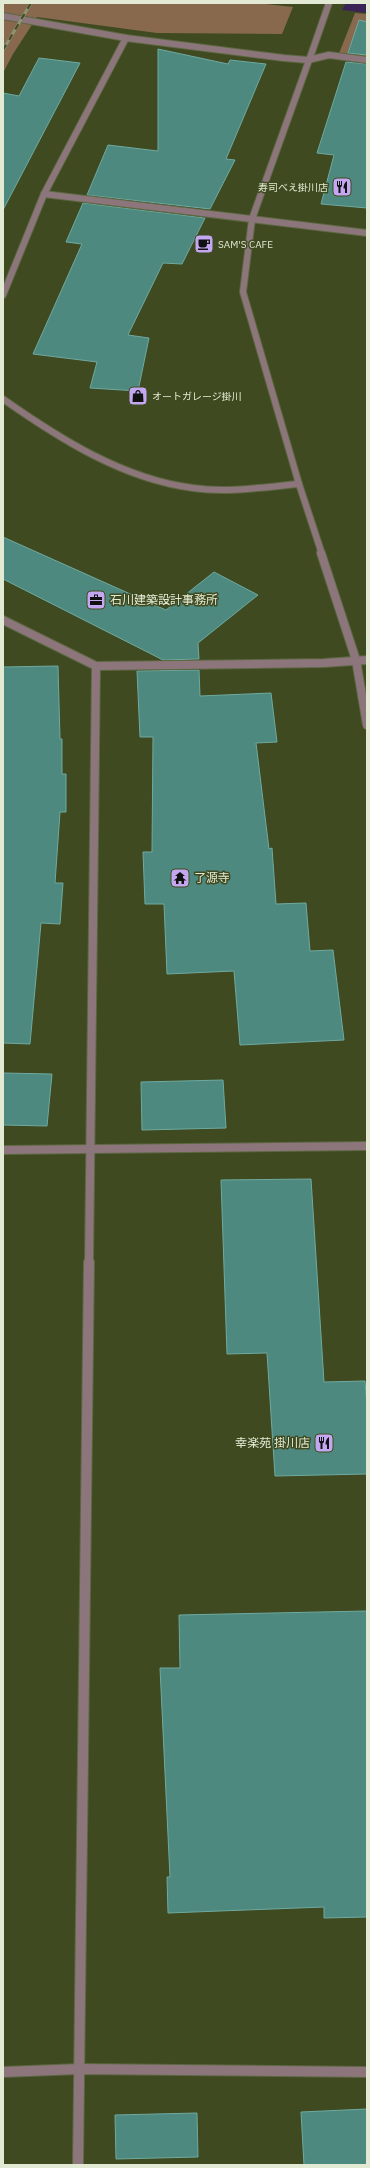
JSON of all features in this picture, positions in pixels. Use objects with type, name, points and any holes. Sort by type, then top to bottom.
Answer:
[{"type":"street","points":[[329,3],[252,219],[243,292],[299,484],[356,660],[367,725]]},
{"type":"street","points":[[3,16],[126,38],[308,60],[329,55],[367,60]]},
{"type":"street","points":[[3,295],[44,194],[126,38]]},
{"type":"street","points":[[44,194],[367,233]]},
{"type":"street","points":[[3,398],[24,414],[83,451],[130,470],[164,481],[194,488],[235,489],[299,484]]},
{"type":"street","points":[[3,620],[96,666],[324,663],[367,660]]},
{"type":"street","points":[[78,2165],[89,1149],[96,666]]},
{"type":"street","points":[[3,1150],[367,1146]]},
{"type":"street","points":[[3,2072],[80,2069],[367,2072]]},
{"type":"shaded area","points":[[3,3],[257,3],[293,7],[282,34],[157,33],[37,17],[13,54],[3,73]]},
{"type":"shaded area","points":[[346,3],[367,3],[367,13],[342,10]]},
{"type":"shaded area","points":[[355,13],[367,14],[367,58],[338,56]]},
{"type":"building","points":[[359,20],[367,22],[367,55],[348,53]]},
{"type":"building","points":[[158,49],[228,64],[230,60],[266,64],[226,159],[235,160],[210,209],[87,195],[108,145],[158,151]]},
{"type":"building","points":[[39,58],[80,63],[3,210],[3,93],[19,96]]},
{"type":"building","points":[[346,62],[367,64],[367,208],[321,204],[334,155],[317,153]]},
{"type":"building","points":[[83,203],[205,218],[182,264],[163,263],[128,335],[149,338],[138,391],[90,388],[97,362],[33,354],[82,244],[66,242]]},
{"type":"building","points":[[3,537],[166,610],[214,572],[258,595],[198,643],[199,659],[163,660],[3,579]]},
{"type":"building","points":[[58,666],[60,739],[62,739],[62,774],[66,774],[66,812],[60,812],[55,883],[63,883],[60,924],[41,923],[30,1044],[3,1043],[3,667]]},
{"type":"building","points":[[199,670],[200,696],[271,693],[277,742],[256,743],[269,849],[272,848],[276,904],[306,903],[310,951],[333,950],[344,1040],[240,1045],[234,971],[167,974],[164,904],[145,904],[143,852],[152,852],[153,737],[140,737],[137,671]]},
{"type":"building","points":[[3,1073],[52,1074],[47,1126],[3,1125]]},
{"type":"building","points":[[223,1080],[226,1128],[142,1130],[141,1082]]},
{"type":"building","points":[[311,1179],[324,1382],[365,1381],[367,1405],[367,1474],[275,1476],[267,1353],[227,1354],[221,1180]]},
{"type":"building","points":[[367,1611],[367,1917],[324,1918],[324,1907],[168,1913],[167,1877],[170,1877],[160,1668],[180,1668],[179,1615]]},
{"type":"building","points":[[367,2109],[367,2165],[304,2165],[301,2112]]},
{"type":"building","points":[[197,2113],[198,2157],[116,2159],[115,2115]]},
{"type":"railway","points":[[3,50],[31,3]]},
{"type":"place","name":"寿司べえ掛川店","points":[[342,187]]},
{"type":"place","name":"SAM'S CAFE","points":[[204,244]]},
{"type":"place","name":"オートガレージ掛川","points":[[138,396]]},
{"type":"place","name":"石川建築設計事務所","points":[[96,600]]},
{"type":"place","name":"了源寺","points":[[180,878]]},
{"type":"place","name":"幸楽苑 掛川店","points":[[324,1443]]}]
